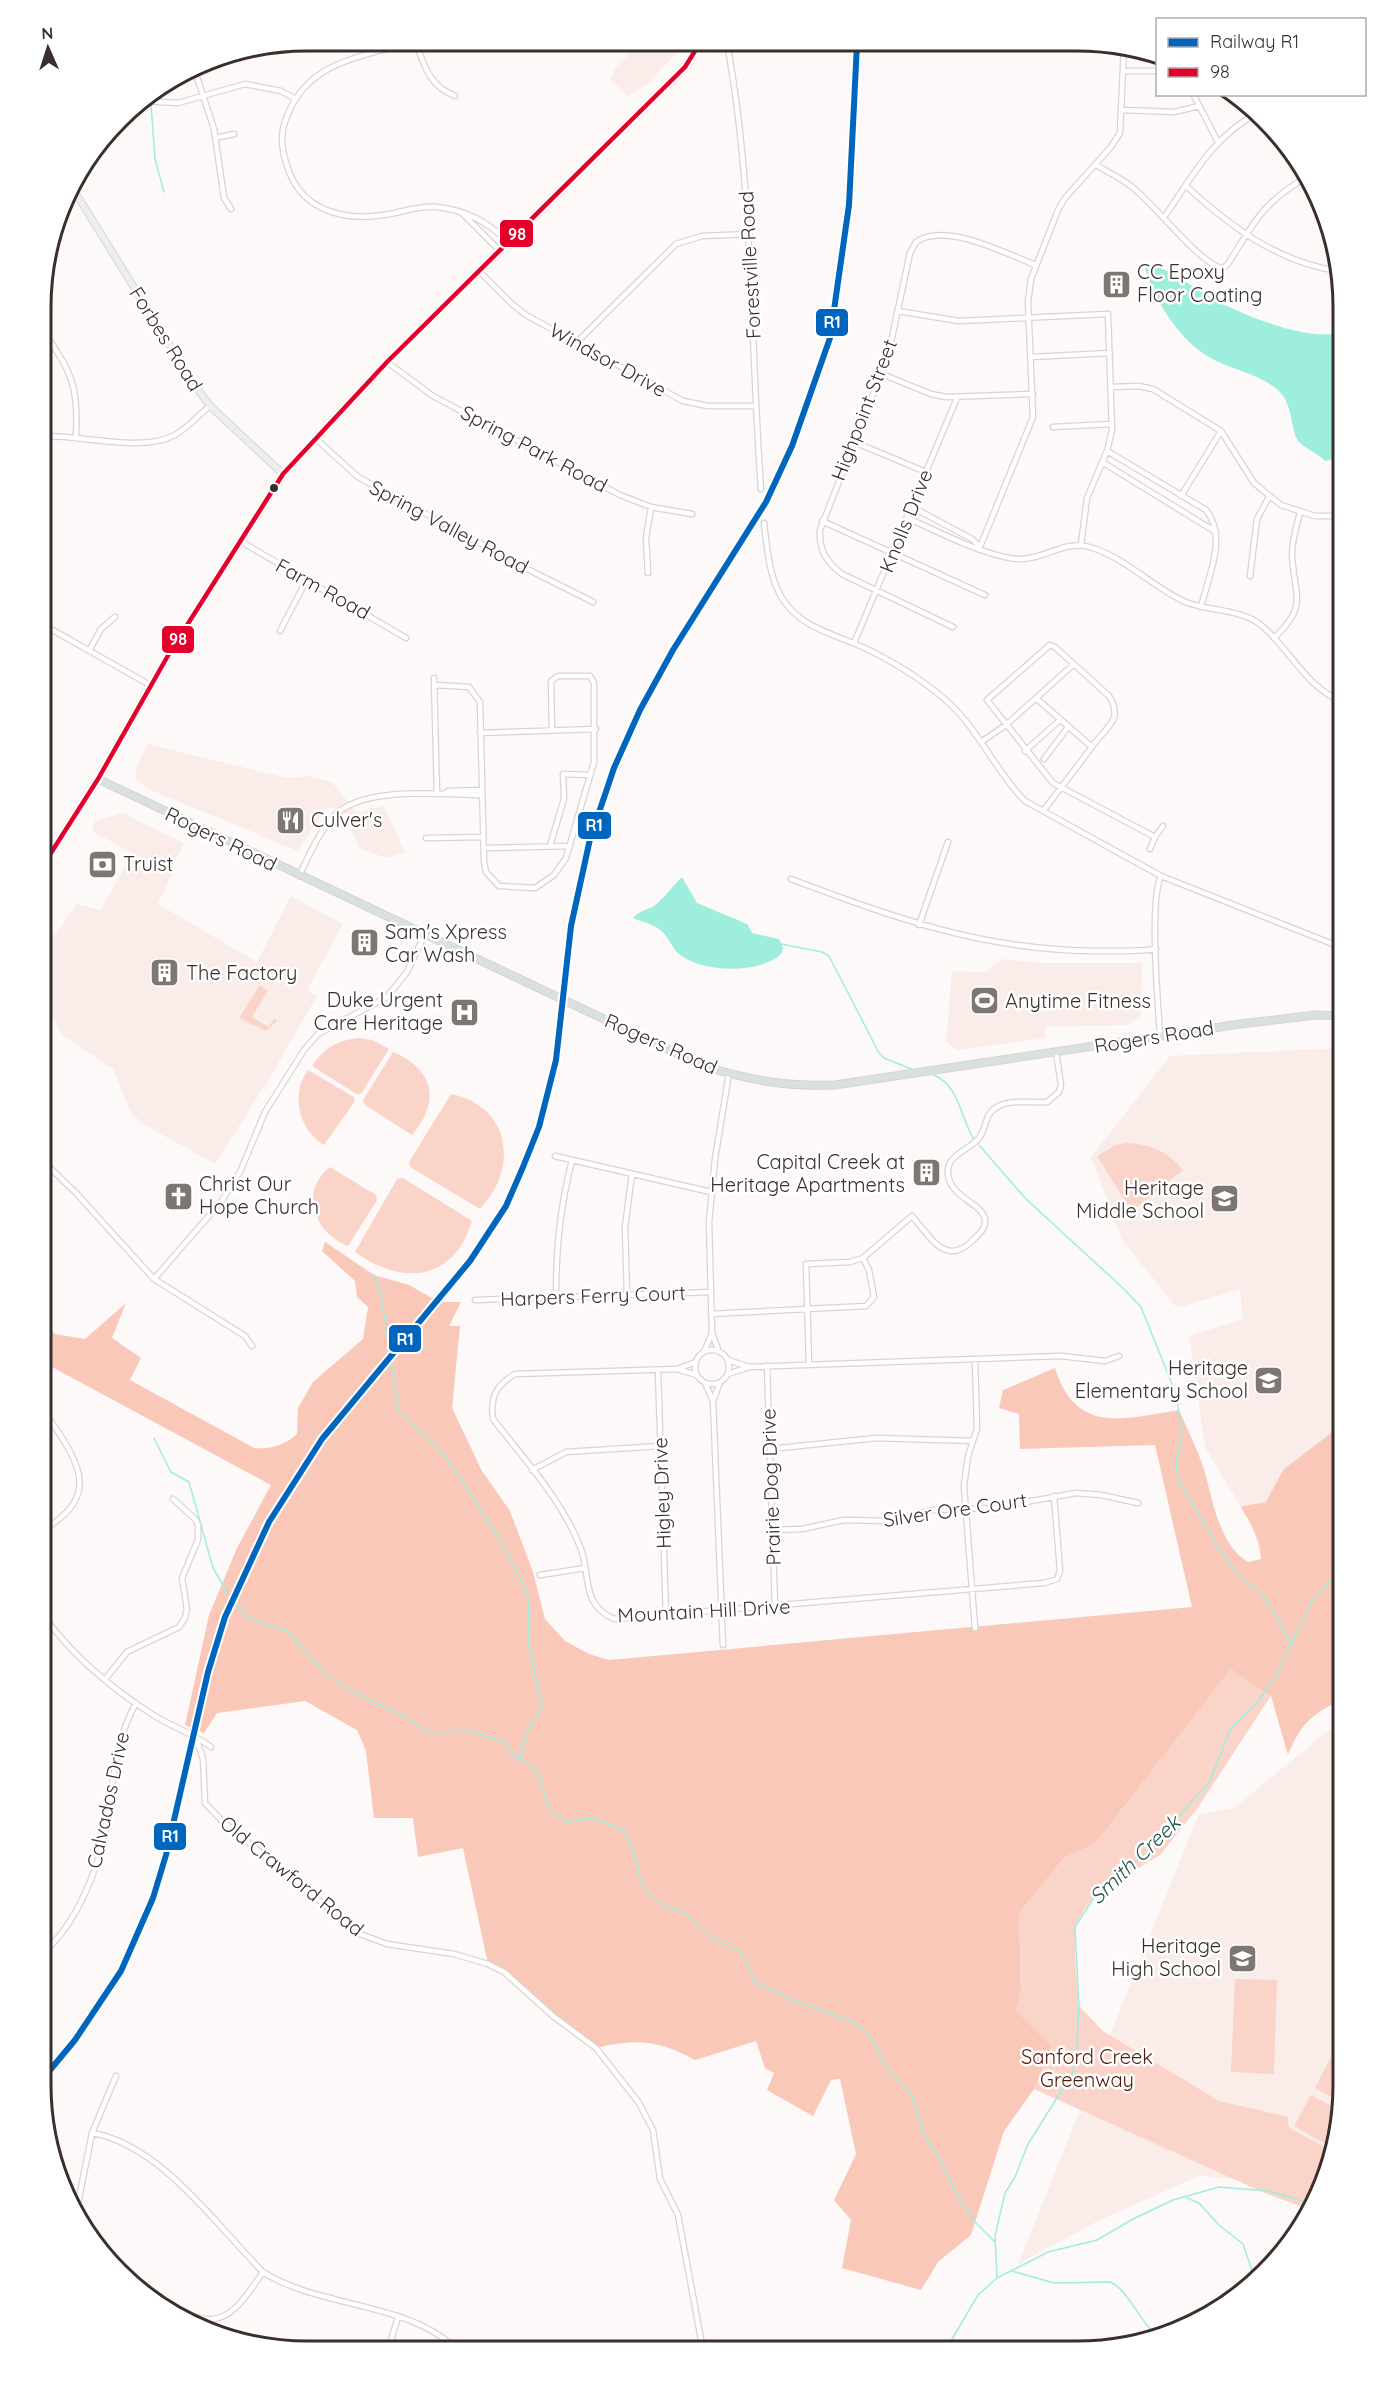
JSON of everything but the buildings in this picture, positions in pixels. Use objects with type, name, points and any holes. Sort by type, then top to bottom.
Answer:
[{"type":"main road","points":[[51,853],[98,780],[150,685],[238,541],[283,474],[314,437],[387,362],[685,67],[695,51]]},
{"type":"main road","name":"Rogers Road","points":[[98,780],[693,1060],[729,1074],[785,1085],[835,1085],[1294,1017],[1333,1016]]},
{"type":"street","points":[[383,51],[316,75],[294,98],[282,130],[282,147],[293,181],[319,208],[361,217],[433,206],[485,221],[509,242]]},
{"type":"street","points":[[418,51],[431,79],[440,89],[455,96]]},
{"type":"street","name":"Forestville Road","points":[[728,51],[739,114],[749,234],[755,406],[761,489]]},
{"type":"street","points":[[980,547],[1033,417],[1028,295],[1036,266],[1065,198],[1096,165],[1120,133],[1123,110],[1124,55]]},
{"type":"street","points":[[1123,71],[1156,71]]},
{"type":"street","points":[[197,76],[215,138],[224,198],[231,210]]},
{"type":"street","points":[[154,102],[178,103],[245,84],[281,91],[294,98]]},
{"type":"street","points":[[1194,96],[1218,142]]},
{"type":"street","points":[[1123,110],[1174,112],[1199,106]]},
{"type":"street","points":[[1165,216],[1218,142],[1231,128],[1249,118]]},
{"type":"street","points":[[215,138],[234,135]]},
{"type":"street","points":[[1096,165],[1132,187],[1165,216],[1206,260],[1223,268],[1260,213],[1281,192],[1300,181]]},
{"type":"street","points":[[1186,186],[1246,236],[1305,264],[1330,270]]},
{"type":"street","name":"Forbes Road","points":[[76,196],[178,361],[210,406],[283,474]]},
{"type":"street","points":[[462,213],[500,251]]},
{"type":"street","points":[[576,343],[676,244],[702,236],[749,234]]},
{"type":"street","name":"Highpoint Street","points":[[953,627],[878,592],[832,567],[821,550],[822,520],[882,374],[911,249],[923,238],[962,237],[1036,266]]},
{"type":"street","name":"Windsor Drive","points":[[480,272],[512,304],[576,343],[683,401],[696,405],[755,406]]},
{"type":"street","points":[[898,311],[950,321],[1108,314],[1112,424],[1107,451],[1087,498],[1081,545]]},
{"type":"street","points":[[51,343],[69,370],[75,386],[78,399],[76,436]]},
{"type":"street","points":[[1031,357],[1110,353]]},
{"type":"street","name":"Spring Park Road","points":[[387,362],[433,396],[620,495],[651,507],[692,514]]},
{"type":"street","points":[[882,374],[931,394],[957,398],[1033,394]]},
{"type":"street","points":[[1112,387],[1139,386],[1153,389],[1221,431],[1254,483],[1269,497],[1300,513],[1333,515]]},
{"type":"street","name":"Knolls Drive","points":[[854,643],[878,592],[957,398]]},
{"type":"street","points":[[51,436],[150,443],[175,435],[210,406]]},
{"type":"street","points":[[1053,427],[1112,424]]},
{"type":"street","points":[[1181,496],[1221,431]]},
{"type":"street","name":"Spring Valley Road","points":[[314,437],[358,477],[593,602]]},
{"type":"street","points":[[854,442],[926,472]]},
{"type":"street","points":[[1107,451],[1206,510],[1214,519],[1216,546],[1201,607]]},
{"type":"street","points":[[1102,462],[1216,532]]},
{"type":"street","points":[[1250,576],[1257,519],[1269,497]]},
{"type":"street","points":[[648,573],[646,538],[651,507]]},
{"type":"street","points":[[912,507],[972,539],[980,547]]},
{"type":"street","points":[[1274,638],[1292,620],[1297,608],[1292,553],[1300,513]]},
{"type":"street","points":[[908,518],[968,545],[1016,559],[1035,556],[1067,545],[1081,545],[1101,551],[1184,601],[1244,616],[1259,624],[1320,690],[1333,697]]},
{"type":"street","points":[[822,520],[985,595]]},
{"type":"street","points":[[764,523],[768,554],[782,598],[794,612],[825,633],[854,643],[916,676],[951,705],[1025,801],[1161,876],[1333,944]]},
{"type":"street","name":"Farm Road","points":[[238,541],[384,623],[406,638]]},
{"type":"street","points":[[280,631],[306,581]]},
{"type":"street","points":[[89,651],[101,629],[115,617]]},
{"type":"street","points":[[51,629],[150,685]]},
{"type":"street","points":[[1042,811],[1061,787],[1092,747],[1113,719],[1113,700],[1050,645],[987,700],[1046,777],[1061,787],[1155,837]]},
{"type":"street","points":[[981,742],[1006,726],[1074,664]]},
{"type":"street","points":[[435,685],[462,685],[473,691],[480,702],[486,872],[499,886],[536,888],[560,868],[569,846],[594,762],[596,729],[593,680],[586,675],[558,676],[551,681],[552,730]]},
{"type":"street","points":[[434,678],[437,794]]},
{"type":"street","points":[[1037,699],[1092,747]]},
{"type":"street","points":[[1025,751],[1060,720]]},
{"type":"street","points":[[1044,759],[1068,727]]},
{"type":"street","points":[[480,733],[596,729]]},
{"type":"street","points":[[550,846],[564,799],[563,774],[590,775]]},
{"type":"street","points":[[299,876],[318,837],[335,815],[359,800],[383,796],[444,794],[448,791],[482,793]]},
{"type":"street","points":[[1150,849],[1162,826]]},
{"type":"street","points":[[426,838],[483,837]]},
{"type":"street","points":[[919,925],[948,842]]},
{"type":"street","points":[[484,848],[569,846]]},
{"type":"street","points":[[1160,1036],[1156,885],[1161,876]]},
{"type":"street","points":[[791,879],[919,925],[956,935],[1015,946],[1088,951],[1156,949]]},
{"type":"street","points":[[154,1279],[227,1192],[240,1172],[265,1112],[304,1050],[323,1031],[382,1002],[397,988],[425,934]]},
{"type":"street","points":[[809,1364],[806,1264],[850,1262],[863,1258],[912,1216],[936,1244],[946,1250],[960,1251],[973,1241],[983,1229],[985,1217],[982,1212],[956,1192],[949,1180],[950,1163],[955,1154],[978,1140],[990,1112],[997,1107],[1047,1102],[1053,1098],[1061,1086],[1056,1052]]},
{"type":"street","points":[[729,1074],[711,1192],[712,1333],[719,1352],[728,1360],[749,1367]]},
{"type":"street","points":[[555,1156],[711,1192]]},
{"type":"street","points":[[556,1298],[555,1248],[559,1216],[572,1160]]},
{"type":"street","points":[[51,1169],[154,1279],[245,1336],[252,1346]]},
{"type":"street","points":[[627,1294],[625,1227],[632,1174]]},
{"type":"street","points":[[711,1314],[807,1311],[866,1306],[874,1298],[871,1275],[863,1258]]},
{"type":"street","name":"Harpers Ferry Court","points":[[475,1300],[711,1292]]},
{"type":"street","points":[[712,1333],[704,1352],[696,1362],[697,1375],[705,1383],[713,1401],[723,1645]]},
{"type":"street","points":[[704,1352],[719,1352]]},
{"type":"street","points":[[713,1401],[720,1382],[728,1374],[749,1367],[1061,1356],[1105,1361],[1119,1356]]},
{"type":"street","points":[[975,1359],[977,1429],[964,1486],[975,1628]]},
{"type":"street","points":[[728,1360],[728,1374]]},
{"type":"street","name":"Mountain Hill Drive","points":[[696,1362],[677,1369],[515,1374],[502,1382],[494,1393],[491,1406],[494,1419],[568,1524],[580,1549],[593,1603],[602,1614],[614,1619],[1019,1587],[1057,1579],[1060,1571],[1054,1496]]},
{"type":"street","name":"Prairie Dog Drive","points":[[767,1366],[775,1607]]},
{"type":"street","name":"Mountain Hill Drive","points":[[677,1369],[697,1375]]},
{"type":"street","name":"Higley Drive","points":[[658,1370],[666,1615]]},
{"type":"street","points":[[705,1383],[720,1382]]},
{"type":"street","points":[[51,1422],[68,1446],[77,1464],[79,1479],[74,1507],[64,1518],[51,1526]]},
{"type":"street","points":[[770,1449],[876,1438],[973,1441]]},
{"type":"street","points":[[532,1470],[566,1452],[660,1446]]},
{"type":"street","name":"Silver Ore Court","points":[[772,1530],[802,1529],[844,1520],[888,1521],[933,1510],[1016,1505],[1076,1493],[1101,1495],[1138,1503]]},
{"type":"street","points":[[106,1678],[127,1652],[178,1627],[188,1610],[182,1584],[198,1540],[198,1526],[196,1520],[173,1499]]},
{"type":"street","points":[[540,1575],[585,1568]]},
{"type":"street","points":[[51,1625],[63,1640],[136,1703],[157,1717],[195,1735],[211,1748]]},
{"type":"street","name":"Calvados Drive","points":[[51,1946],[56,1942],[94,1871],[106,1823],[116,1752],[123,1727],[136,1703]]},
{"type":"street","name":"Old Crawford Road","points":[[195,1735],[204,1759],[205,1803],[221,1820],[360,1934],[387,1944],[454,1954],[488,1964],[504,1972],[553,2016],[596,2048],[639,2103],[653,2130],[660,2179],[678,2215],[701,2341]]},
{"type":"street","points":[[78,2200],[92,2133],[116,2076]]},
{"type":"street","points":[[92,2133],[116,2139],[150,2159],[185,2191],[263,2272],[301,2291],[398,2318],[430,2330],[445,2341]]},
{"type":"street","points":[[203,2319],[208,2320],[224,2316],[237,2307],[263,2272]]},
{"type":"street","points":[[391,2341],[398,2318]]},
{"type":"shaded area","points":[[632,51],[678,51],[647,84],[628,96],[611,80],[615,68]]},
{"type":"shaded area","points":[[1144,265],[1159,267],[1218,302],[1253,317],[1292,330],[1333,333],[1333,459],[1325,461],[1299,442],[1287,404],[1279,391],[1254,376],[1209,357],[1187,340],[1168,317],[1148,278]]},
{"type":"shaded area","points":[[148,744],[287,778],[308,776],[332,782],[357,813],[383,806],[405,852],[386,858],[359,848],[346,814],[327,806],[298,851],[146,788],[136,779],[136,767]]},
{"type":"shaded area","points":[[123,813],[184,843],[170,871],[172,873],[158,904],[257,962],[291,896],[343,924],[307,990],[317,996],[269,1079],[215,1164],[143,1124],[131,1113],[113,1069],[62,1035],[51,1016],[51,933],[55,935],[77,904],[101,910],[132,853],[92,831],[95,821]]},
{"type":"shaded area","points":[[682,877],[697,903],[747,924],[752,933],[779,939],[783,948],[781,954],[771,961],[745,968],[715,968],[701,965],[679,954],[659,929],[633,918],[658,903]]},
{"type":"shaded area","points":[[1003,959],[1039,963],[1142,963],[1141,1016],[1128,1025],[1045,1027],[1046,1038],[956,1050],[946,1041],[952,971],[986,972]]},
{"type":"shaded area","name":"Heritage Middle School","points":[[1333,1048],[1333,1432],[1285,1469],[1266,1502],[1241,1507],[1205,1447],[1189,1336],[1243,1319],[1240,1289],[1177,1308],[1122,1240],[1091,1157],[1170,1056]]},
{"type":"shaded area","points":[[325,1242],[374,1275],[409,1285],[439,1302],[461,1302],[449,1326],[460,1326],[452,1408],[482,1471],[510,1511],[533,1572],[545,1619],[565,1641],[589,1654],[609,1660],[1192,1607],[1155,1445],[1020,1449],[1019,1414],[999,1408],[1003,1390],[1055,1368],[1064,1389],[1075,1404],[1089,1413],[1104,1418],[1121,1418],[1179,1410],[1202,1462],[1218,1521],[1230,1545],[1248,1562],[1261,1559],[1260,1545],[1241,1507],[1266,1502],[1284,1469],[1333,1432],[1333,1704],[1323,1709],[1303,1727],[1288,1755],[1271,1696],[1231,1669],[1095,1844],[1064,1858],[1019,1913],[1021,1990],[1016,2010],[1052,2046],[1034,2089],[1004,2131],[971,2235],[938,2262],[921,2290],[842,2268],[851,2220],[834,2200],[856,2154],[840,2079],[831,2080],[813,2116],[767,2090],[774,2073],[765,2068],[756,2041],[695,2060],[670,2048],[647,2043],[623,2043],[596,2048],[553,2016],[504,1972],[488,1964],[463,1848],[418,1857],[413,1818],[374,1818],[366,1751],[357,1730],[305,1701],[217,1713],[204,1733],[185,1725],[209,1615],[237,1548],[271,1485],[51,1366],[51,1331],[55,1334],[85,1339],[126,1303],[112,1338],[141,1358],[130,1380],[254,1448],[277,1446],[297,1434],[298,1408],[313,1382],[363,1339],[368,1307],[357,1297],[355,1281],[322,1251]]},
{"type":"shaded area","name":"Heritage High School","points":[[1333,1728],[1333,2085],[1328,2135],[1308,2196],[1268,2182],[1199,2176],[1098,2221],[1018,2264],[1199,1814],[1234,1808]]},
{"type":"green space","points":[[259,986],[268,990],[252,1017],[268,1027],[274,1019],[277,1021],[266,1031],[239,1018]]},
{"type":"green space","points":[[359,1038],[372,1040],[389,1049],[361,1094],[356,1094],[312,1066],[321,1054],[332,1046]]},
{"type":"green space","points":[[393,1052],[417,1067],[429,1087],[430,1098],[427,1110],[412,1135],[365,1105],[363,1100]]},
{"type":"green space","points":[[308,1070],[354,1097],[355,1101],[324,1145],[308,1130],[300,1111],[299,1090]]},
{"type":"green space","points":[[451,1094],[471,1101],[486,1111],[497,1125],[503,1141],[504,1158],[500,1176],[492,1193],[480,1209],[410,1167],[409,1162]]},
{"type":"green space","points":[[1127,1143],[1144,1145],[1165,1153],[1183,1170],[1137,1207],[1128,1206],[1097,1156],[1116,1145]]},
{"type":"green space","points":[[330,1167],[376,1195],[377,1200],[348,1246],[327,1232],[319,1222],[315,1211],[313,1200],[315,1188],[320,1177]]},
{"type":"green space","points":[[403,1178],[472,1221],[463,1241],[452,1257],[439,1267],[424,1272],[407,1273],[390,1270],[372,1263],[355,1252],[397,1179]]},
{"type":"green space","name":"Sanford Creek Greenway","points":[[1284,1469],[1283,1677],[1197,1809],[1160,1855],[1097,1893],[1084,1910],[1075,1927],[1075,1957],[1079,2006],[1103,2031],[1219,2101],[1288,2117],[1289,2128],[1325,2147],[1302,2207],[1267,2194],[1034,2089],[1052,2046],[1016,2010],[1021,1990],[1019,1913],[1064,1858],[1095,1844],[1231,1669],[1261,1558],[1254,1532],[1241,1507],[1266,1502]]},
{"type":"green space","points":[[1235,1979],[1277,1980],[1274,2074],[1231,2072]]},
{"type":"green space","points":[[1331,2057],[1333,2058],[1332,2097],[1315,2088]]},
{"type":"green space","points":[[1311,2095],[1332,2106],[1326,2144],[1294,2126]]},
{"type":"waterway","points":[[151,104],[155,159],[164,192]]},
{"type":"waterway","points":[[781,944],[822,952],[829,956],[879,1053],[884,1058],[914,1070]]},
{"type":"waterway","points":[[931,1074],[940,1078],[953,1092],[973,1138]]},
{"type":"waterway","points":[[979,1145],[1026,1199],[1141,1307],[1176,1394],[1182,1433],[1176,1465],[1178,1480],[1221,1552],[1236,1572],[1264,1597],[1292,1644]]},
{"type":"waterway","points":[[374,1275],[381,1296],[399,1412],[438,1448],[456,1471],[498,1537],[528,1598],[529,1647],[542,1706],[526,1733],[520,1759]]},
{"type":"waterway","points":[[154,1438],[171,1472],[189,1482],[213,1568],[227,1592],[248,1618],[287,1631],[326,1674],[348,1689],[407,1718],[427,1732],[471,1731],[504,1742],[515,1756],[531,1766],[540,1778],[550,1810],[567,1823],[586,1818],[596,1819],[623,1831],[631,1843],[640,1878],[650,1896],[666,1907],[683,1911],[712,1938],[737,1950],[743,1955],[755,1982],[790,1999],[855,2023],[870,2036],[887,2069],[911,2093],[924,2135],[940,2160],[959,2199],[974,2221],[995,2242]]},
{"type":"waterway","name":"Smith Creek","points":[[997,2278],[995,2236],[1005,2193],[1015,2177],[1028,2144],[1072,2074],[1076,2061],[1079,2007],[1075,1927],[1097,1893],[1156,1845],[1208,1785],[1231,1728],[1259,1700],[1276,1676],[1312,1601],[1333,1578]]},
{"type":"waterway","points":[[951,2341],[978,2295],[997,2278],[1048,2252],[1097,2240],[1133,2219],[1173,2200],[1219,2187],[1268,2191],[1305,2202]]},
{"type":"waterway","points":[[1187,2198],[1199,2203],[1219,2225],[1243,2244],[1252,2271]]},
{"type":"waterway","points":[[1012,2271],[1054,2283],[1110,2282],[1129,2299],[1150,2330]]},
{"type":"rail line","name":"R1","points":[[51,2069],[75,2040],[121,1971],[153,1898],[166,1855],[208,1672],[225,1617],[269,1522],[322,1439],[470,1261],[506,1206],[539,1127],[556,1060],[571,926],[590,839],[614,768],[640,710],[673,650],[766,502],[792,446],[830,338],[849,205],[857,51]]},
{"type":"transit line","name":"98","points":[[51,853],[98,779],[170,652],[283,474],[387,362],[685,67],[695,51]]},
{"type":"place","name":"CC Epoxy Floor Coating","points":[[1116,284]]},
{"type":"place","name":"Culver's","points":[[290,820]]},
{"type":"place","name":"Truist","points":[[102,864]]},
{"type":"place","name":"Sam's Xpress Car Wash","points":[[364,943]]},
{"type":"place","name":"The Factory","points":[[165,973]]},
{"type":"place","name":"Anytime Fitness","points":[[984,1001]]},
{"type":"place","name":"Duke Urgent Care Heritage","points":[[464,1012]]},
{"type":"place","name":"Capital Creek at Heritage Apartments","points":[[926,1173]]},
{"type":"place","name":"Christ Our Hope Church","points":[[178,1196]]},
{"type":"place","name":"Heritage Middle School","points":[[1225,1199]]},
{"type":"place","name":"Heritage Elementary School","points":[[1269,1380]]},
{"type":"place","name":"Heritage High School","points":[[1242,1958]]}]
